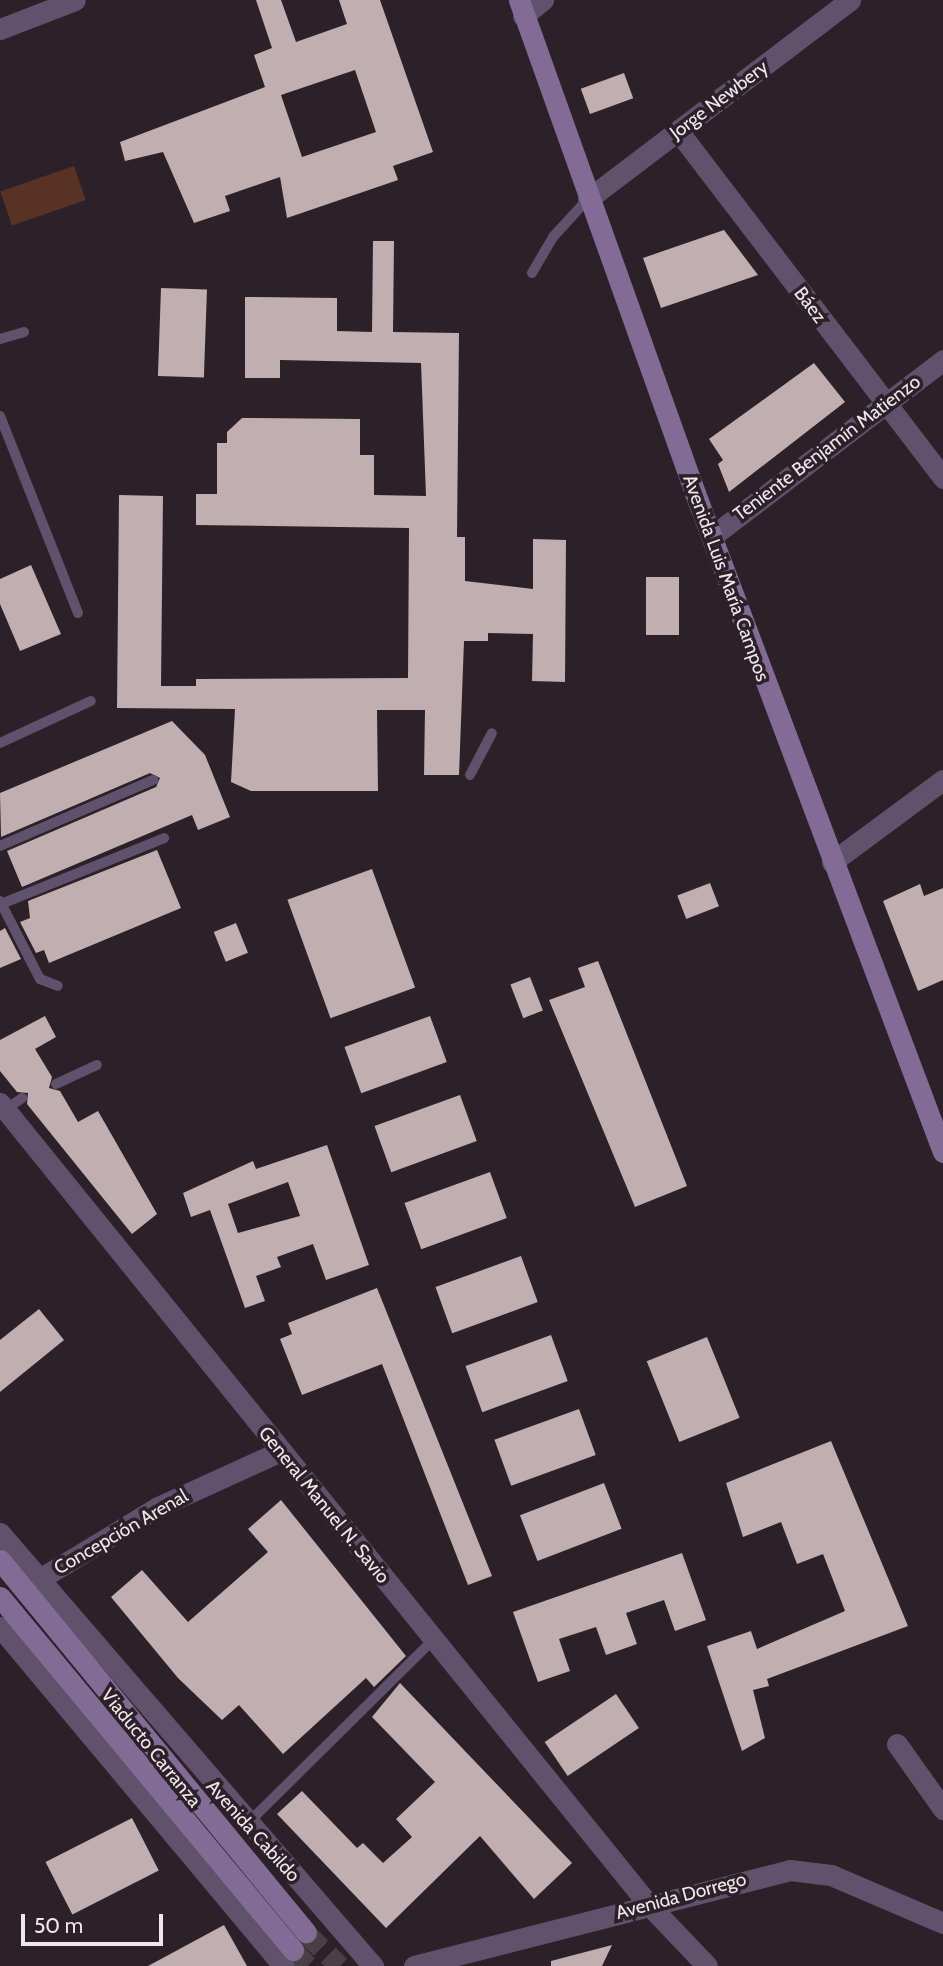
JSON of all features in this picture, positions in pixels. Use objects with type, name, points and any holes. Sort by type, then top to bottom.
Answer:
[{"type":"main road","name":"Avenida Luis María Campos","points":[[521,8],[711,537],[943,1152]]},
{"type":"main road","name":"Viaducto Carranza","points":[[0,1560],[306,1933]]},
{"type":"main road","name":"Viaducto Carranza","points":[[0,1597],[288,1958]]},
{"type":"street","points":[[0,29],[75,0]]},
{"type":"street","points":[[521,8],[543,0]]},
{"type":"street","name":"Jorge Newbery","points":[[588,199],[850,0]]},
{"type":"street","name":"Báez","points":[[678,131],[943,478]]},
{"type":"street","name":"Teniente Benjamín Matienzo","points":[[711,537],[943,360]]},
{"type":"street","points":[[832,862],[943,780]]},
{"type":"street","name":"General Manuel N. Savio","points":[[7,1106],[281,1451],[649,1905],[707,1966]]},
{"type":"street","name":"Concepción Arenal","points":[[38,1580],[158,1507],[281,1451]]},
{"type":"street","name":"Avenida Cabildo","points":[[0,1533],[247,1824],[373,1966]]},
{"type":"street","points":[[0,1627],[288,1958]]},
{"type":"street","points":[[897,1744],[943,1809]]},
{"type":"street","name":"Avenida Dorrego","points":[[414,1966],[766,1873],[812,1870],[943,1923]]},
{"type":"lane","points":[[532,273],[552,237],[588,199]]},
{"type":"lane","points":[[0,339],[24,331]]},
{"type":"lane","points":[[0,416],[78,612]]},
{"type":"lane","points":[[0,743],[91,701]]},
{"type":"lane","points":[[470,775],[492,733]]},
{"type":"lane","points":[[0,846],[153,780]]},
{"type":"lane","points":[[58,986],[40,979],[1,908],[164,838]]},
{"type":"lane","points":[[56,1084],[97,1065]]},
{"type":"lane","points":[[247,1824],[434,1639]]},
{"type":"shaded area","points":[[74,166],[86,200],[12,225],[0,191]]},
{"type":"building","points":[[256,0],[281,0],[296,42],[347,24],[339,0],[380,0],[433,152],[393,166],[398,180],[287,218],[280,177],[225,196],[230,211],[194,223],[163,152],[125,161],[120,142],[265,87],[254,55],[272,48]],"holes":[[[355,70],[376,132],[302,157],[281,95]]]},
{"type":"building","points":[[624,73],[633,98],[590,114],[581,89]]},
{"type":"building","points":[[724,230],[758,275],[661,308],[643,258]]},
{"type":"building","points":[[373,241],[394,241],[393,332],[459,333],[457,537],[465,537],[465,581],[533,589],[533,539],[566,540],[565,682],[532,681],[533,634],[488,633],[488,641],[464,641],[459,775],[424,775],[425,710],[377,710],[378,791],[251,791],[231,782],[235,709],[117,708],[119,495],[163,496],[161,686],[196,686],[196,679],[408,678],[409,528],[196,525],[196,494],[217,494],[217,443],[227,443],[227,432],[242,418],[360,419],[360,455],[374,455],[374,495],[426,496],[421,363],[280,360],[280,378],[245,378],[245,297],[337,298],[337,331],[372,332]]},
{"type":"building","points":[[161,288],[207,290],[204,378],[158,376]]},
{"type":"building","points":[[814,363],[845,402],[729,492],[718,464],[723,460],[709,439]]},
{"type":"building","points":[[31,565],[61,634],[20,651],[0,604],[0,579]]},
{"type":"building","points":[[646,577],[679,577],[679,635],[646,635]]},
{"type":"building","points":[[172,721],[205,755],[230,817],[198,830],[192,815],[22,887],[7,851],[156,787],[160,778],[150,773],[1,837],[0,793]]},
{"type":"building","points":[[157,850],[181,908],[49,963],[44,950],[36,953],[20,922],[30,918],[28,901]]},
{"type":"building","points":[[372,869],[415,987],[331,1018],[287,900]]},
{"type":"building","points":[[710,883],[719,906],[686,919],[677,896]]},
{"type":"building","points":[[920,884],[924,896],[943,888],[943,980],[918,991],[883,901]]},
{"type":"building","points":[[236,923],[248,953],[226,962],[214,932]]},
{"type":"building","points":[[5,928],[21,959],[0,968],[0,931]]},
{"type":"building","points":[[598,961],[687,1186],[635,1207],[549,1000],[585,987],[578,968]]},
{"type":"building","points":[[530,977],[543,1011],[523,1018],[510,985]]},
{"type":"building","points":[[45,1016],[56,1037],[35,1049],[52,1077],[49,1088],[60,1091],[78,1122],[98,1111],[157,1214],[132,1234],[27,1104],[28,1093],[17,1092],[0,1071],[0,1040]]},
{"type":"building","points":[[430,1016],[447,1062],[361,1093],[344,1047]]},
{"type":"building","points":[[460,1095],[477,1141],[391,1172],[374,1126]]},
{"type":"building","points":[[327,1145],[369,1265],[326,1280],[313,1244],[277,1257],[281,1267],[256,1276],[265,1301],[245,1308],[210,1210],[191,1217],[183,1193],[253,1161],[256,1169]],"holes":[[[288,1182],[300,1216],[238,1233],[228,1204]]]},
{"type":"building","points":[[490,1172],[507,1218],[421,1249],[404,1203]]},
{"type":"building","points":[[521,1256],[538,1302],[452,1333],[435,1287]]},
{"type":"building","points":[[377,1288],[492,1576],[468,1585],[382,1364],[302,1395],[280,1339],[292,1334],[288,1323]]},
{"type":"building","points":[[39,1309],[64,1340],[0,1392],[0,1340]]},
{"type":"building","points":[[551,1335],[568,1381],[482,1412],[465,1366]]},
{"type":"building","points":[[707,1337],[740,1418],[679,1442],[647,1361]]},
{"type":"building","points":[[579,1409],[596,1455],[511,1486],[494,1440]]},
{"type":"building","points":[[831,1441],[908,1626],[767,1679],[769,1686],[753,1690],[765,1738],[742,1751],[707,1646],[751,1631],[757,1649],[845,1611],[823,1554],[797,1564],[781,1522],[743,1537],[726,1483]]},
{"type":"building","points":[[604,1483],[622,1529],[538,1561],[520,1515]]},
{"type":"building","points":[[281,1500],[406,1656],[374,1687],[366,1678],[283,1754],[239,1705],[222,1720],[178,1678],[111,1597],[142,1570],[188,1622],[268,1552],[248,1529]]},
{"type":"building","points":[[682,1553],[706,1620],[675,1631],[664,1600],[626,1613],[637,1644],[606,1655],[596,1627],[559,1639],[570,1671],[538,1682],[513,1612]]},
{"type":"building","points":[[400,1683],[572,1863],[534,1899],[480,1836],[386,1928],[277,1814],[302,1791],[357,1848],[363,1843],[383,1863],[412,1837],[396,1819],[435,1782],[372,1717]]},
{"type":"building","points":[[616,1694],[639,1728],[568,1776],[545,1742]]},
{"type":"building","points":[[132,1818],[159,1871],[72,1915],[46,1862]]},
{"type":"building","points":[[224,1925],[247,1966],[148,1966]]},
{"type":"building","points":[[612,1945],[602,1966],[551,1966],[551,1961]]},
{"type":"tunnel","points":[[306,1933],[340,1966]]},
{"type":"tunnel","points":[[293,1950],[308,1966]]}]
